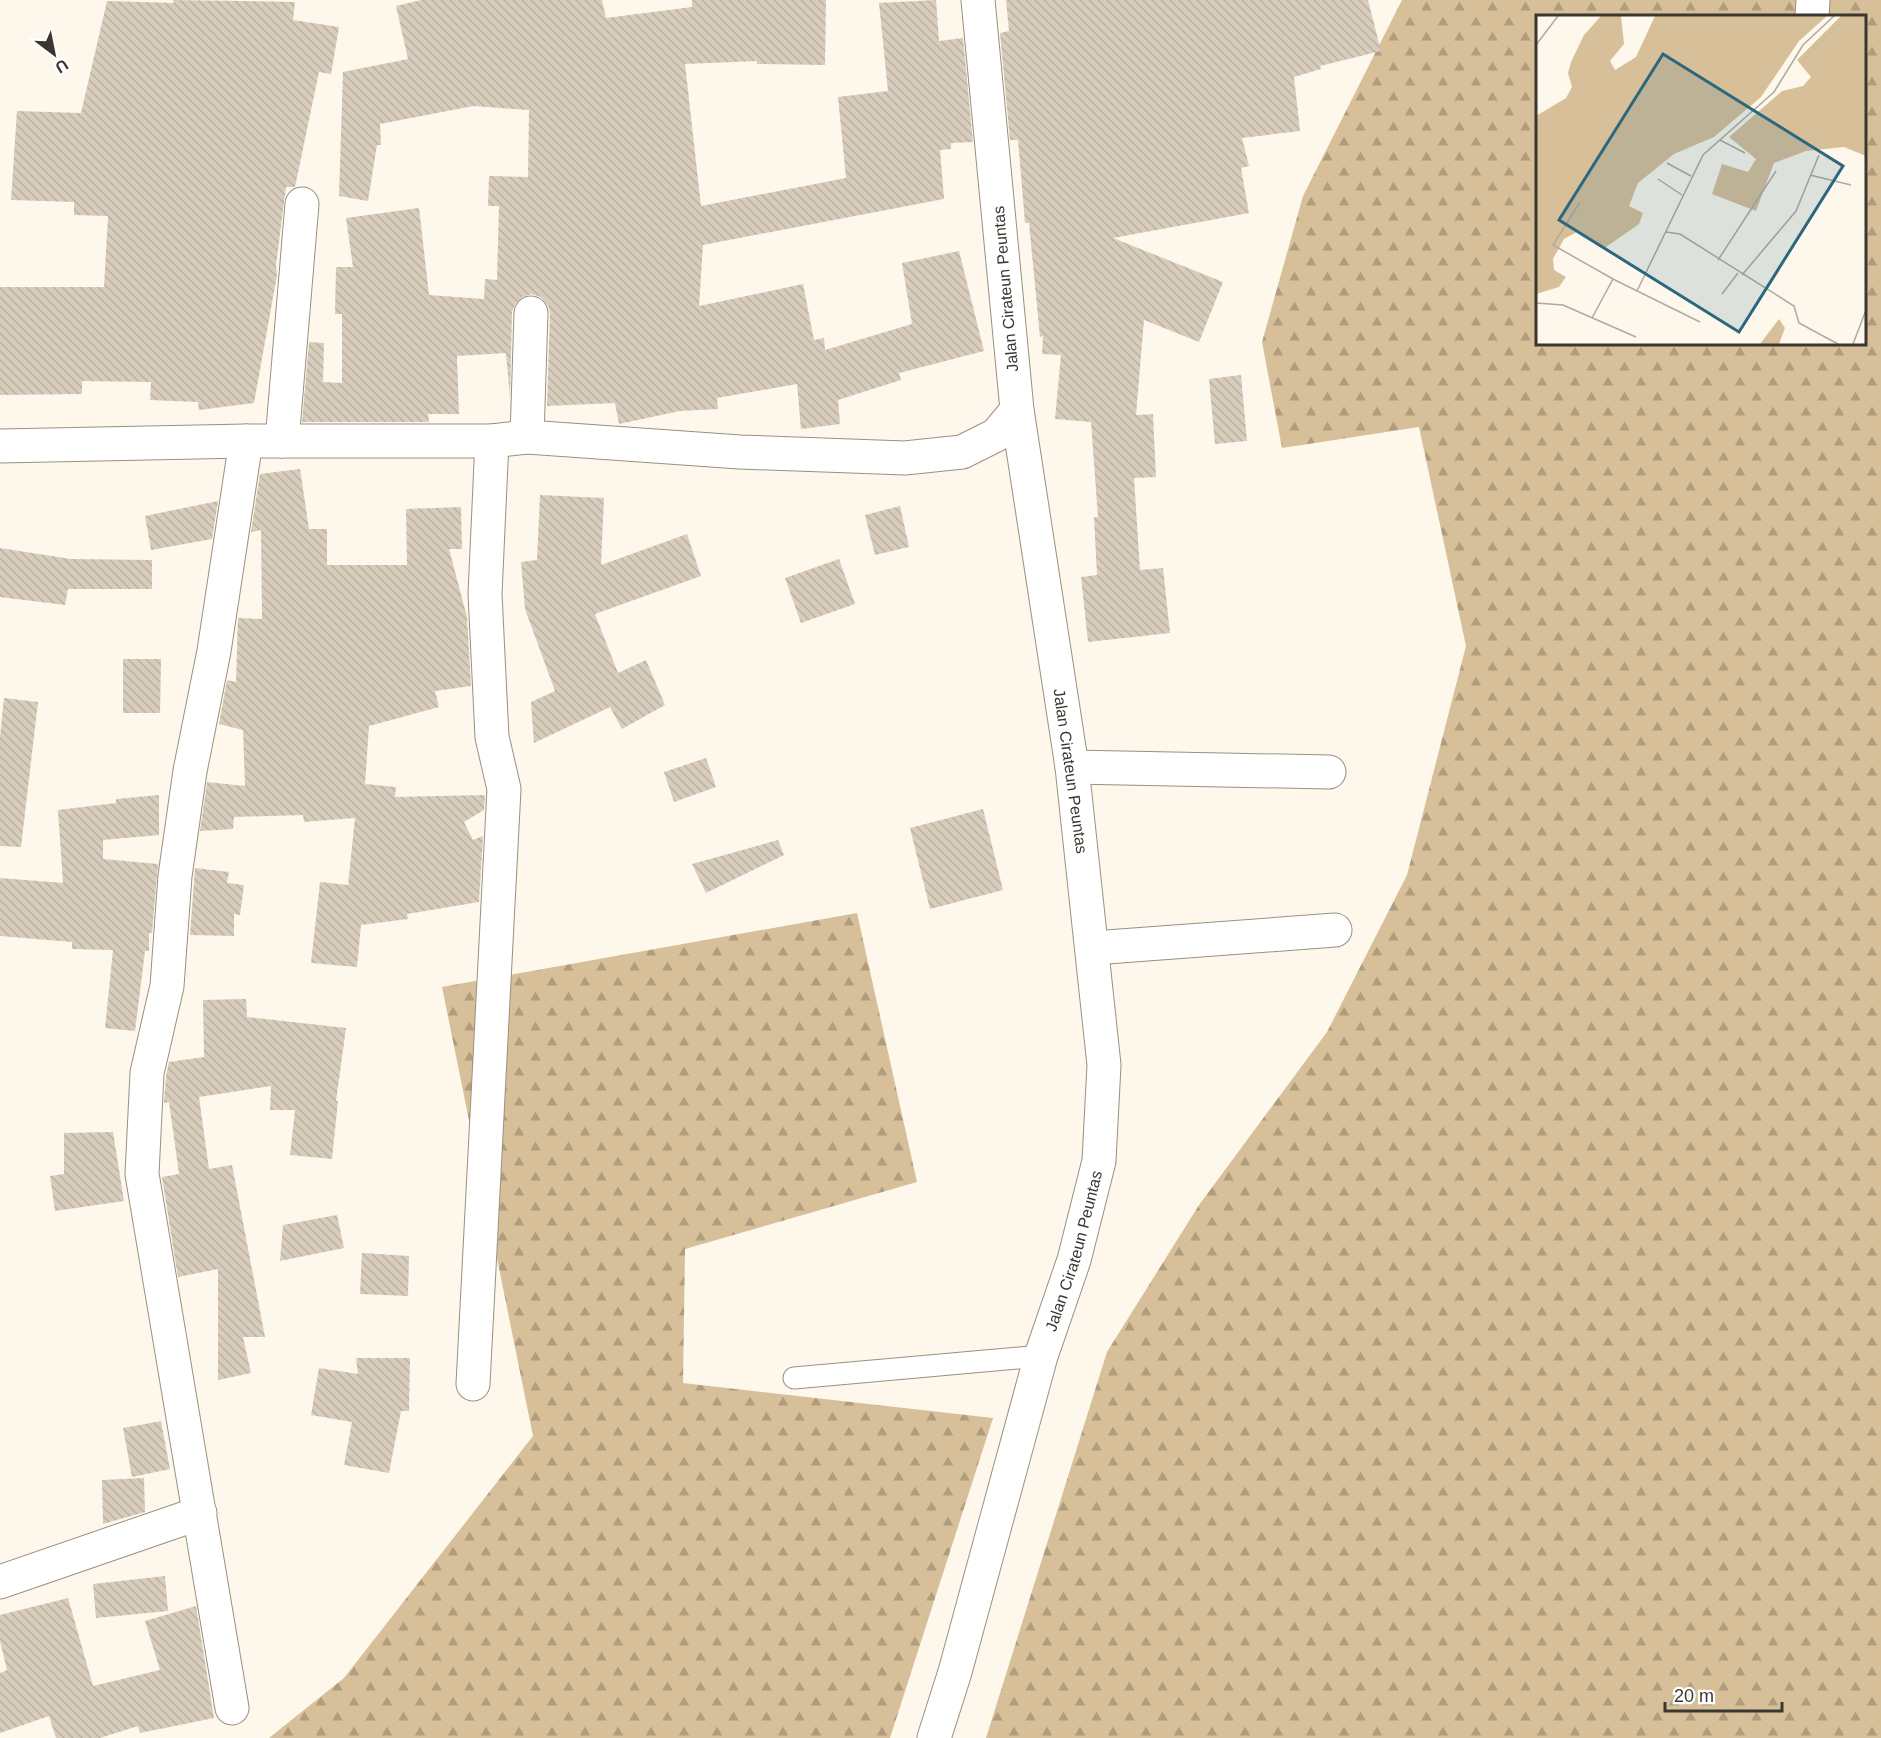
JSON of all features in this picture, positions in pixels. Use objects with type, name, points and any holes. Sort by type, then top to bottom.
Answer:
[{"type":"street","name":"Jalan Cirateun Peuntas","points":[[934,1738],[1041,1356],[1074,1260],[1099,1161],[1104,1065],[1072,766],[1017,410],[978,0]]},
{"type":"street","points":[[1812,15],[1813,0]]},
{"type":"street","points":[[282,441],[302,204]]},
{"type":"street","points":[[527,437],[531,314]]},
{"type":"street","points":[[0,446],[246,441],[492,441],[527,437],[740,452],[906,458],[962,452],[996,435],[1017,410]]},
{"type":"street","points":[[232,1708],[141,1174],[147,1072],[167,986],[175,876],[190,771],[214,651],[246,441]]},
{"type":"street","points":[[473,1384],[504,789],[492,737],[485,594],[492,441]]},
{"type":"street","points":[[1072,766],[1329,772]]},
{"type":"street","points":[[1093,948],[1335,930]]},
{"type":"street","points":[[0,1581],[200,1514]]},
{"type":"lane","points":[[794,1378],[1041,1356]]},
{"type":"green space","points":[[1402,0],[1881,0],[1881,1738],[986,1738],[1107,1352],[1199,1205],[1327,1032],[1407,875],[1466,646],[1419,427],[1282,448],[1262,342],[1303,196]]},
{"type":"green space","points":[[857,913],[917,1182],[685,1249],[683,1383],[993,1418],[890,1738],[269,1738],[344,1678],[533,1436],[442,987]]},
{"type":"building","points":[[173,0],[295,2],[293,20],[339,27],[331,74],[319,72],[295,187],[286,187],[276,265],[277,275],[254,403],[199,410],[198,402],[150,400],[151,382],[82,381],[82,394],[0,395],[0,287],[104,287],[108,216],[74,215],[74,202],[11,200],[17,111],[81,113],[107,1],[174,3]]},
{"type":"building","points":[[421,0],[602,0],[606,18],[692,7],[692,0],[826,0],[825,65],[757,64],[757,61],[685,64],[701,206],[846,178],[838,97],[888,91],[879,3],[936,0],[939,41],[963,38],[973,142],[951,143],[951,149],[940,150],[944,199],[703,245],[699,306],[803,284],[814,340],[824,338],[825,350],[912,324],[902,263],[959,251],[984,351],[899,373],[901,380],[838,400],[840,424],[801,429],[797,384],[717,398],[718,409],[680,411],[619,424],[615,403],[547,406],[550,313],[548,305],[541,297],[531,294],[522,297],[515,304],[512,312],[510,397],[506,353],[457,356],[459,414],[428,414],[429,422],[302,422],[309,342],[324,343],[323,382],[342,383],[342,314],[335,314],[336,267],[353,267],[346,218],[419,208],[429,295],[484,299],[485,279],[497,280],[499,206],[488,206],[489,176],[528,177],[529,110],[473,106],[380,124],[381,145],[377,145],[368,201],[339,196],[343,72],[408,59],[396,6]]},
{"type":"building","points":[[1006,0],[1368,0],[1381,51],[1320,66],[1321,69],[1294,77],[1300,131],[1242,138],[1249,166],[1241,168],[1249,213],[1113,238],[1223,282],[1199,342],[1144,320],[1136,415],[1153,414],[1156,477],[1134,478],[1140,570],[1163,568],[1170,633],[1088,642],[1081,577],[1097,575],[1094,517],[1098,517],[1091,422],[1055,419],[1061,355],[1042,354],[1043,336],[1040,337],[1029,223],[1025,223],[1018,140],[1010,140],[1000,33],[1009,31]]},
{"type":"building","points":[[1241,375],[1247,441],[1215,444],[1209,379]]},
{"type":"building","points":[[300,469],[309,529],[327,529],[327,565],[407,565],[406,509],[461,507],[462,549],[449,549],[467,617],[471,686],[435,691],[439,707],[369,726],[365,784],[396,787],[395,797],[485,795],[484,810],[464,822],[473,840],[483,836],[479,902],[407,914],[408,919],[361,925],[357,967],[311,963],[320,882],[348,885],[355,818],[304,822],[303,815],[234,817],[233,829],[200,831],[207,782],[245,786],[243,730],[219,724],[227,680],[236,682],[238,618],[262,619],[261,530],[251,532],[260,474]]},
{"type":"building","points":[[540,495],[604,498],[601,565],[687,534],[701,576],[595,614],[618,673],[646,660],[665,705],[622,729],[610,707],[534,743],[531,702],[555,691],[525,609],[521,562],[537,560]]},
{"type":"building","points":[[218,501],[212,539],[151,550],[145,516]]},
{"type":"building","points":[[900,506],[909,547],[875,555],[865,515]]},
{"type":"building","points":[[0,548],[71,559],[152,560],[152,589],[68,589],[65,605],[0,597]]},
{"type":"building","points":[[839,559],[855,604],[801,623],[785,578]]},
{"type":"building","points":[[123,659],[161,659],[160,713],[123,713]]},
{"type":"building","points":[[4,698],[38,702],[21,847],[0,846],[0,737]]},
{"type":"building","points":[[706,758],[716,787],[674,802],[664,772]]},
{"type":"building","points":[[159,795],[159,835],[103,840],[103,859],[158,864],[152,933],[149,933],[149,951],[145,951],[135,1031],[105,1028],[113,950],[72,949],[72,942],[0,936],[0,878],[63,883],[58,810],[116,803],[116,799]]},
{"type":"building","points":[[983,809],[1003,890],[930,909],[910,828]]},
{"type":"building","points":[[778,840],[784,855],[706,893],[692,864]]},
{"type":"building","points":[[195,868],[229,872],[227,883],[244,885],[240,915],[234,914],[234,936],[190,935]]},
{"type":"building","points":[[246,999],[247,1017],[346,1028],[336,1101],[338,1101],[332,1159],[290,1155],[295,1110],[270,1110],[271,1086],[199,1097],[209,1169],[232,1165],[265,1337],[243,1337],[251,1373],[218,1380],[218,1269],[178,1277],[162,1177],[179,1174],[169,1102],[164,1103],[169,1062],[204,1057],[203,1000]]},
{"type":"building","points":[[113,1132],[124,1201],[55,1211],[50,1176],[64,1174],[64,1133]]},
{"type":"building","points":[[337,1215],[344,1248],[280,1261],[283,1225]]},
{"type":"building","points":[[362,1253],[409,1256],[408,1296],[360,1294]]},
{"type":"building","points":[[356,1358],[410,1358],[409,1411],[401,1411],[389,1473],[344,1465],[352,1422],[311,1415],[319,1368],[358,1374]]},
{"type":"building","points":[[161,1421],[170,1469],[132,1477],[123,1428]]},
{"type":"building","points":[[144,1478],[145,1512],[103,1524],[102,1480]]},
{"type":"building","points":[[165,1576],[168,1611],[96,1618],[93,1584]]},
{"type":"building","points":[[68,1598],[93,1686],[160,1670],[145,1621],[196,1606],[214,1718],[140,1733],[138,1726],[100,1738],[56,1738],[49,1716],[0,1733],[0,1673],[7,1670],[0,1641],[0,1615]]}]
